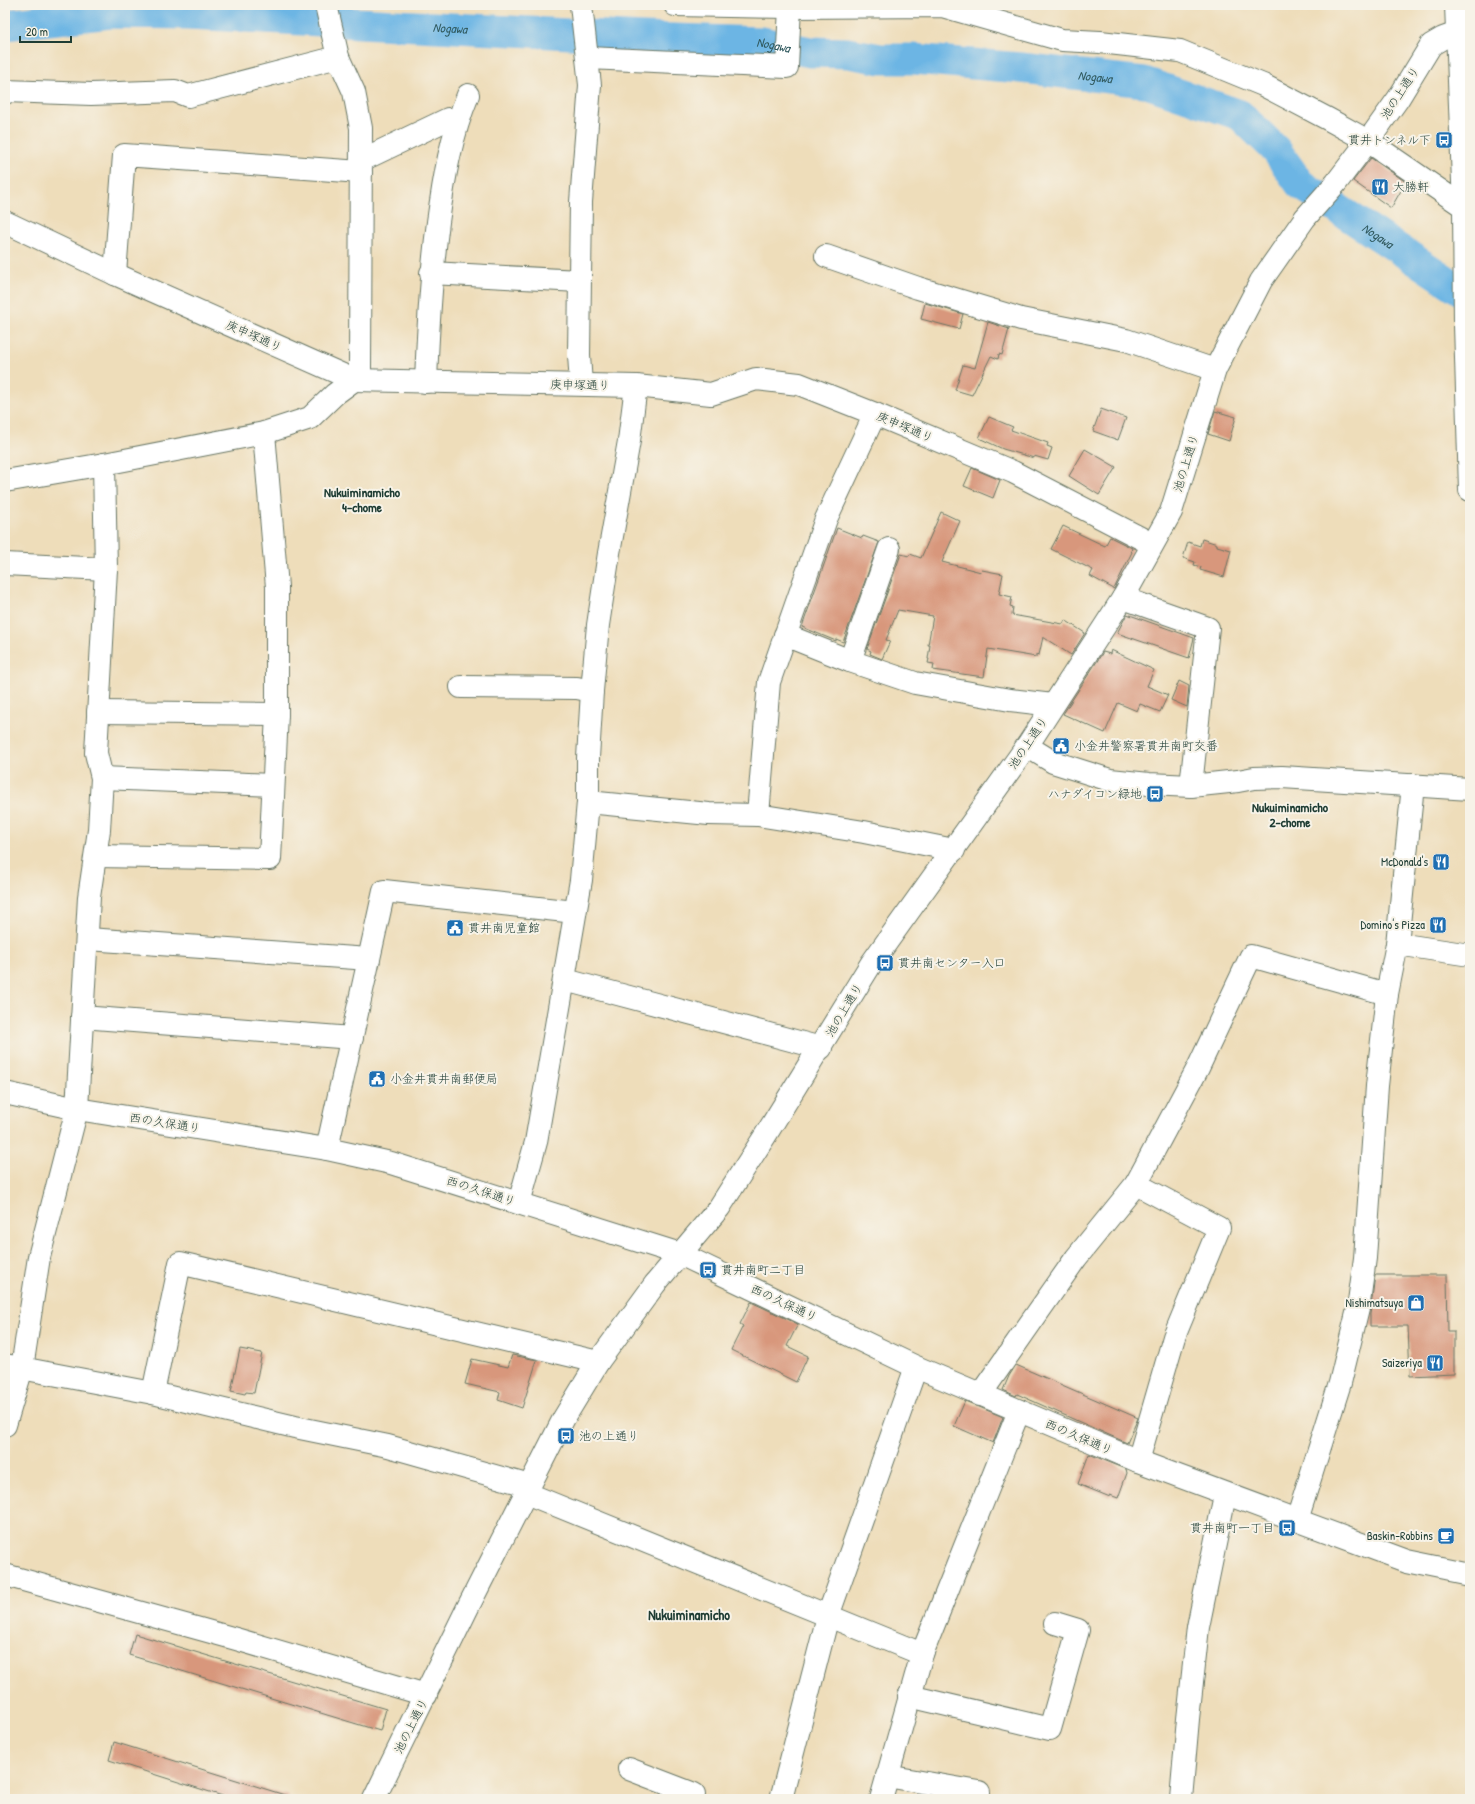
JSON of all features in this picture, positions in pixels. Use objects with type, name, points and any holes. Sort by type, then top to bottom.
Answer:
[{"type":"street","points":[[5,481],[104,464],[264,433],[310,418],[335,394],[354,380],[360,369],[361,128],[354,92],[335,47],[326,5]]},
{"type":"street","points":[[581,5],[590,85],[581,202],[579,280],[579,356],[581,384]]},
{"type":"street","points":[[675,5],[790,7],[942,6],[1062,40],[1100,42],[1180,51],[1263,85],[1368,141],[1467,209]]},
{"type":"street","points":[[1456,5],[1467,209],[1464,265],[1470,490]]},
{"type":"street","points":[[588,58],[787,67],[790,7]]},
{"type":"street","name":"池の上通り","points":[[374,1799],[467,1609],[564,1418],[598,1362],[655,1284],[719,1208],[871,964],[1027,746],[1123,598],[1171,512],[1215,370],[1261,281],[1305,218],[1336,183],[1368,141],[1398,99],[1431,46],[1443,38],[1457,33]]},
{"type":"street","points":[[5,93],[5,91],[91,94],[175,91],[188,96],[335,47]]},
{"type":"street","points":[[426,382],[431,273],[443,180],[457,121],[468,95]]},
{"type":"street","points":[[115,274],[124,155],[362,166],[448,119],[457,121]]},
{"type":"street","name":"庚申塚通り","points":[[5,222],[115,274],[354,380],[636,386],[710,394],[756,379],[799,384],[1013,472],[1152,544]]},
{"type":"street","points":[[826,256],[918,288],[1021,319],[1126,340],[1215,370]]},
{"type":"street","points":[[431,273],[579,280]]},
{"type":"street","points":[[519,1203],[536,1142],[581,880],[588,802],[588,758],[598,626],[609,553],[629,441],[636,386]]},
{"type":"street","points":[[758,815],[769,682],[826,519],[875,414]]},
{"type":"street","points":[[96,856],[270,859],[277,714],[277,587],[264,433]]},
{"type":"street","points":[[5,1425],[13,1366],[77,1109],[88,939],[89,898],[99,830],[102,778],[96,753],[106,569],[104,464]]},
{"type":"street","points":[[850,661],[889,549]]},
{"type":"street","points":[[5,564],[106,569]]},
{"type":"street","points":[[1123,598],[1208,628],[1191,786]]},
{"type":"street","points":[[785,635],[850,661],[916,683],[1010,700],[1053,705]]},
{"type":"street","points":[[461,686],[577,688],[592,690]]},
{"type":"street","points":[[98,712],[277,714]]},
{"type":"street","points":[[1027,746],[1053,762],[1110,780],[1149,784],[1191,786],[1254,778],[1282,777],[1470,789]]},
{"type":"street","points":[[102,778],[273,785]]},
{"type":"street","points":[[1297,1520],[1340,1383],[1358,1309],[1365,1258],[1373,1137],[1387,994],[1397,944],[1413,785]]},
{"type":"street","points":[[588,802],[709,814],[758,815],[954,850]]},
{"type":"street","points":[[327,1149],[384,891],[575,912]]},
{"type":"street","points":[[88,939],[369,958]]},
{"type":"street","points":[[1397,944],[1470,956]]},
{"type":"street","points":[[980,1395],[1076,1258],[1136,1184],[1198,1068],[1251,956],[1387,994]]},
{"type":"street","points":[[565,980],[820,1048]]},
{"type":"street","points":[[82,1017],[352,1038]]},
{"type":"street","name":"西の久保通り","points":[[5,1094],[77,1109],[327,1149],[391,1163],[680,1254],[916,1367],[1138,1461],[1225,1495],[1407,1561],[1470,1574]]},
{"type":"street","points":[[1136,1184],[1219,1228],[1174,1337],[1138,1461]]},
{"type":"street","points":[[153,1394],[180,1264],[598,1362]]},
{"type":"street","points":[[13,1366],[153,1394],[295,1427],[388,1446],[528,1489],[828,1616],[922,1654]]},
{"type":"street","points":[[781,1799],[828,1616],[916,1367]]},
{"type":"street","points":[[881,1799],[922,1654],[1019,1411]]},
{"type":"street","points":[[1181,1799],[1198,1627],[1225,1495]]},
{"type":"street","points":[[5,1575],[236,1639],[426,1695]]},
{"type":"street","points":[[909,1696],[1050,1729],[1078,1630],[1055,1623]]},
{"type":"street","points":[[630,1769],[694,1794],[693,1799]]},
{"type":"street","points":[[888,1776],[979,1792],[978,1799]]},
{"type":"building","points":[[1371,158],[1406,182],[1391,208],[1353,181]]},
{"type":"building","points":[[925,303],[963,314],[959,329],[921,319]]},
{"type":"building","points":[[988,322],[1009,329],[1002,355],[999,354],[998,359],[991,356],[972,395],[955,390],[963,365],[975,368]]},
{"type":"building","points":[[1101,409],[1126,418],[1118,440],[1093,431]]},
{"type":"building","points":[[1215,411],[1236,417],[1229,441],[1208,434]]},
{"type":"building","points":[[989,417],[1013,427],[1011,430],[1048,443],[1047,446],[1052,448],[1048,460],[1034,456],[1034,458],[1003,449],[979,438]]},
{"type":"building","points":[[1085,449],[1116,467],[1099,495],[1069,476]]},
{"type":"building","points":[[972,468],[1000,480],[993,498],[964,486]]},
{"type":"building","points":[[941,512],[960,521],[942,562],[981,572],[982,570],[1003,574],[999,594],[1012,597],[1010,606],[1013,607],[1012,615],[1063,624],[1065,620],[1085,633],[1071,655],[1043,637],[1039,655],[1036,654],[1036,657],[988,649],[984,677],[933,670],[934,664],[928,663],[930,645],[928,645],[933,616],[898,610],[886,640],[890,641],[882,659],[870,654],[871,651],[867,649],[901,554],[909,556],[910,554],[921,558]]},
{"type":"building","points":[[1063,526],[1105,546],[1110,537],[1132,548],[1132,552],[1114,589],[1090,576],[1093,570],[1051,549]]},
{"type":"building","points":[[837,528],[862,538],[863,536],[879,542],[843,642],[836,639],[836,641],[802,627]]},
{"type":"building","points":[[1202,539],[1217,544],[1217,546],[1231,550],[1224,577],[1200,570],[1201,567],[1194,565],[1195,562],[1183,558],[1188,542],[1200,546]]},
{"type":"building","points":[[1127,614],[1194,638],[1189,658],[1117,633]]},
{"type":"building","points":[[1111,650],[1154,670],[1147,686],[1168,695],[1160,712],[1140,704],[1137,711],[1118,703],[1105,733],[1063,714],[1103,652],[1110,654]]},
{"type":"building","points":[[1179,681],[1189,686],[1187,707],[1171,700]]},
{"type":"building","points":[[1375,1275],[1447,1275],[1448,1331],[1454,1331],[1454,1374],[1410,1376],[1408,1326],[1370,1326]]},
{"type":"building","points":[[751,1302],[798,1324],[787,1346],[808,1356],[796,1382],[731,1350],[743,1326],[740,1324]]},
{"type":"building","points":[[240,1349],[262,1353],[254,1393],[246,1392],[245,1394],[231,1391]]},
{"type":"building","points":[[512,1355],[537,1360],[522,1408],[498,1400],[500,1392],[465,1384],[472,1359],[508,1367]]},
{"type":"building","points":[[1016,1365],[1138,1418],[1127,1443],[1017,1394],[1016,1396],[1003,1390]]},
{"type":"building","points":[[965,1401],[1003,1417],[993,1443],[954,1426]]},
{"type":"building","points":[[1089,1454],[1126,1469],[1127,1473],[1118,1498],[1110,1495],[1110,1497],[1078,1484]]},
{"type":"building","points":[[135,1634],[386,1709],[380,1731],[129,1655]]},
{"type":"building","points":[[114,1742],[288,1796],[288,1799],[232,1799],[109,1760]]},
{"type":"waterway","name":"Nogawa","points":[[5,25],[111,13],[187,14],[645,38],[762,42],[810,52],[848,53],[881,59],[913,59],[1021,68],[1144,82],[1240,115],[1276,150],[1300,184],[1470,296]]},
{"type":"place","name":"貫井トンネル下","points":[[1444,140]]},
{"type":"place","name":"大勝軒","points":[[1380,187]]},
{"type":"place","name":"小金井警察署貫井南町交番","points":[[1061,746]]},
{"type":"place","name":"ハナダイコン緑地","points":[[1155,794]]},
{"type":"place","name":"McDonald's","points":[[1441,862]]},
{"type":"place","name":"Domino's Pizza","points":[[1438,925]]},
{"type":"place","name":"貫井南児童館","points":[[455,928]]},
{"type":"place","name":"貫井南センター入口","points":[[885,963]]},
{"type":"place","name":"小金井貫井南郵便局","points":[[377,1079]]},
{"type":"place","name":"貫井南町二丁目","points":[[708,1270]]},
{"type":"place","name":"Nishimatsuya","points":[[1416,1303]]},
{"type":"place","name":"Saizeriya","points":[[1435,1363]]},
{"type":"place","name":"池の上通り","points":[[566,1436]]},
{"type":"place","name":"貫井南町一丁目","points":[[1287,1528]]},
{"type":"place","name":"Baskin-Robbins","points":[[1446,1536]]},
{"type":"district","name":"Nukuiminamicho 4-chome","points":[[362,500]]},
{"type":"district","name":"Nukuiminamicho 2-chome","points":[[1290,814]]},
{"type":"district","name":"Nukuiminamicho","points":[[689,1615]]}]
